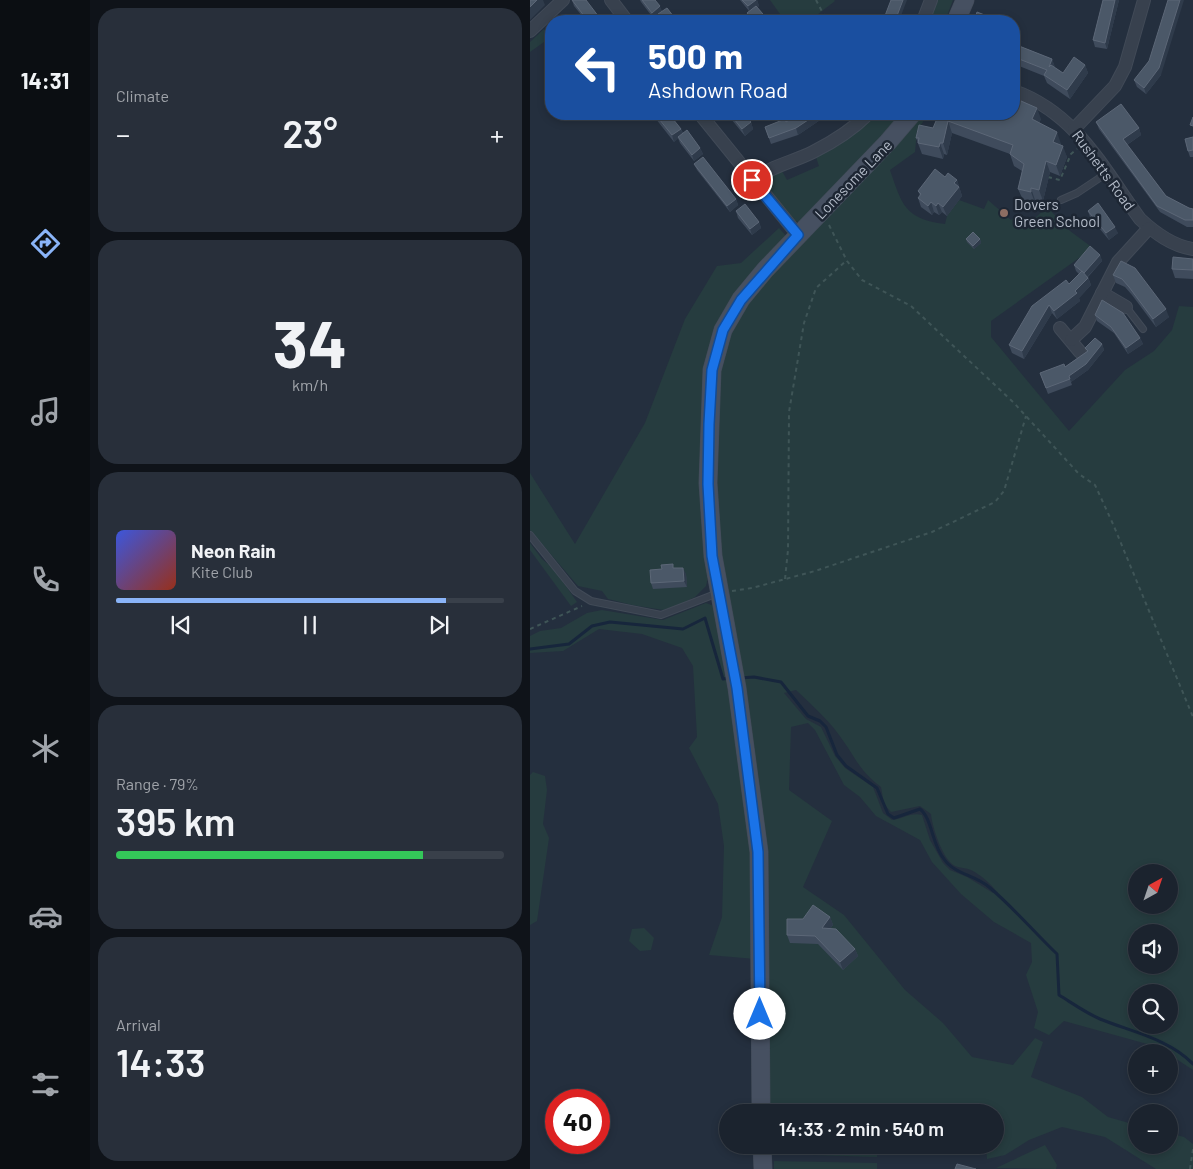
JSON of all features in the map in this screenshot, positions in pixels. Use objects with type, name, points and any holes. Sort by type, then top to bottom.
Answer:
[{"type":"street","points":[[547,15],[563,0]]},
{"type":"street","points":[[611,0],[622,15]]},
{"type":"street","points":[[925,15],[931,0]]},
{"type":"street","points":[[959,15],[965,0]]},
{"type":"street","points":[[1074,129],[1115,86],[1125,67],[1144,0]]},
{"type":"street","points":[[530,31],[545,17]]},
{"type":"street","name":"Rushetts Road","points":[[1020,94],[1046,106],[1074,129],[1140,219],[1149,228],[1164,238],[1193,249]]},
{"type":"street","points":[[705,120],[798,235]]},
{"type":"street","points":[[752,180],[770,168],[813,152],[842,135],[861,120]]},
{"type":"street","name":"Lonesome Lane","points":[[761,1104],[758,852],[737,688],[712,556],[708,484],[712,370],[723,330],[741,300],[798,235],[907,120]]},
{"type":"street","points":[[1071,340],[1085,327],[1118,262],[1149,228]]},
{"type":"street","points":[[1102,293],[1126,308]]},
{"type":"street","points":[[1060,328],[1080,352]]},
{"type":"street","points":[[763,1154],[764,1169]]},
{"type":"lane","points":[[1061,200],[1077,193],[1107,173]]},
{"type":"lane","points":[[1126,308],[1143,329]]},
{"type":"lane","points":[[530,535],[576,591],[591,601],[661,615],[718,593]]},
{"type":"path","points":[[816,0],[824,15]]},
{"type":"path","points":[[1044,176],[1060,180],[1071,154],[1085,143]]},
{"type":"path","points":[[820,213],[832,229],[847,261],[862,280],[911,306],[964,354],[1026,416],[1079,474],[1095,485],[1193,716]]},
{"type":"path","points":[[785,579],[788,550],[789,412],[804,323],[816,288],[847,261]]},
{"type":"path","points":[[718,593],[752,588],[785,579],[932,532],[995,502],[1004,491],[1026,416]]},
{"type":"path","points":[[530,629],[574,611],[591,601]]},
{"type":"path","points":[[1190,1169],[1193,1149]]},
{"type":"green space","points":[[770,0],[835,1],[817,15],[781,15]]},
{"type":"green space","points":[[936,0],[953,0],[947,15],[930,15]]},
{"type":"green space","points":[[544,29],[545,30],[545,41],[530,52],[530,42]]},
{"type":"green space","points":[[870,120],[899,120],[801,223],[793,220],[765,185],[767,178],[782,171],[787,180],[819,166],[816,157],[860,129]]},
{"type":"green space","points":[[912,120],[924,120],[917,131],[915,152],[890,170],[902,201],[913,214],[932,222],[945,224],[947,216],[959,200],[984,209],[988,200],[1011,220],[1014,217],[1024,228],[1047,207],[1070,231],[1093,248],[991,321],[991,337],[1069,431],[1125,370],[1154,351],[1172,330],[1179,306],[1193,307],[1193,1070],[1178,1060],[1178,1044],[1147,1044],[1064,1021],[1049,1035],[1034,1028],[1038,1012],[1026,975],[1032,962],[1031,943],[994,922],[961,894],[932,862],[920,840],[876,816],[860,797],[844,785],[815,730],[808,723],[791,727],[789,790],[832,821],[803,887],[844,915],[905,990],[943,1023],[972,1057],[1013,1065],[1035,1038],[1043,1042],[1031,1077],[1082,1097],[1108,1117],[1128,1123],[1128,1151],[1105,1137],[1062,1127],[1029,1140],[1005,1155],[987,1159],[987,1154],[1004,1154],[1004,1104],[768,1104],[767,960],[709,955],[722,917],[724,846],[718,804],[689,748],[697,737],[693,666],[682,648],[642,634],[599,629],[563,651],[530,653],[530,636],[540,631],[561,628],[587,613],[602,610],[663,620],[706,603],[714,606],[725,594],[718,531],[714,427],[715,393],[720,361],[728,333],[745,303]],"holes":[[[796,690],[839,735],[864,771],[881,787],[884,804],[891,812],[920,806],[931,814],[933,827],[939,843],[951,863],[975,872],[986,880],[998,893],[993,893],[967,877],[950,870],[943,863],[930,840],[922,815],[914,814],[892,820],[883,813],[873,787],[845,768],[835,756],[821,727],[806,719],[784,693]]]},
{"type":"green space","points":[[779,228],[787,237],[718,328],[709,573],[706,586],[695,597],[663,610],[608,599],[602,591],[578,586],[530,530],[530,473],[575,544],[645,423],[685,319],[717,266],[741,263]]},
{"type":"green space","points":[[530,543],[542,559],[554,569],[577,602],[571,606],[530,550]]},
{"type":"green space","points":[[533,772],[545,776],[547,790],[543,824],[549,838],[537,921],[530,925],[530,775]]},
{"type":"green space","points":[[644,928],[654,938],[651,950],[640,951],[629,941],[632,929]]},
{"type":"green space","points":[[1178,1135],[1184,1137],[1193,1144],[1193,1169],[1156,1169],[1132,1154],[1178,1154]]},
{"type":"green space","points":[[1045,1145],[1057,1165],[1056,1169],[996,1168]]},
{"type":"green space","points":[[780,1154],[877,1154],[877,1157]]},
{"type":"green space","points":[[774,1161],[877,1163],[877,1169],[774,1169]]},
{"type":"building","points":[[530,0],[537,0],[530,7]]},
{"type":"building","points":[[572,0],[586,0],[597,15],[583,15]]},
{"type":"building","points":[[642,0],[655,0],[660,6],[652,13]]},
{"type":"building","points":[[742,0],[756,0],[748,6]]},
{"type":"building","points":[[891,0],[903,0],[897,15],[885,15]]},
{"type":"building","points":[[1103,0],[1115,0],[1105,43],[1093,40]]},
{"type":"building","points":[[1168,0],[1180,0],[1159,68],[1144,88],[1134,80],[1149,61]]},
{"type":"building","points":[[756,6],[764,15],[749,15],[747,13]]},
{"type":"building","points":[[667,8],[672,15],[659,15]]},
{"type":"building","points":[[1020,46],[1052,59],[1049,67],[1051,65],[1063,73],[1074,57],[1085,65],[1067,90],[1044,75],[1047,70],[1020,59]]},
{"type":"building","points":[[1020,101],[1037,108],[1032,119],[1057,132],[1053,142],[1063,146],[1056,165],[1046,161],[1039,190],[1031,188],[1031,192],[1018,189],[1024,164],[1010,154],[1013,145],[948,121],[943,143],[940,143],[939,147],[918,143],[919,138],[916,138],[919,125],[933,128],[936,120],[1020,120]]},
{"type":"building","points":[[1121,104],[1139,128],[1123,139],[1166,196],[1193,209],[1193,220],[1185,220],[1157,206],[1096,122]]},
{"type":"building","points":[[660,120],[674,120],[681,129],[672,135]]},
{"type":"building","points":[[735,120],[749,120],[751,122],[742,129]]},
{"type":"building","points":[[782,120],[786,122],[789,120],[808,120],[796,128],[769,138],[765,127]]},
{"type":"building","points":[[687,130],[700,148],[692,155],[678,137]]},
{"type":"building","points":[[1193,137],[1193,150],[1188,151],[1185,139]]},
{"type":"building","points":[[703,157],[736,199],[727,206],[694,164]]},
{"type":"building","points":[[935,169],[945,177],[948,173],[957,180],[954,183],[959,187],[943,207],[938,203],[936,206],[931,202],[928,206],[918,198],[921,194],[918,191]]},
{"type":"building","points":[[1098,203],[1115,227],[1106,233],[1088,211]]},
{"type":"building","points":[[745,204],[759,222],[750,229],[736,211]]},
{"type":"building","points":[[973,232],[980,239],[973,246],[966,239]]},
{"type":"building","points":[[1090,246],[1100,255],[1084,273],[1074,265]]},
{"type":"building","points":[[1173,257],[1193,259],[1193,270],[1172,269]]},
{"type":"building","points":[[1121,261],[1135,268],[1166,309],[1153,319],[1122,279],[1113,275]]},
{"type":"building","points":[[1082,271],[1088,278],[1075,291],[1077,293],[1054,311],[1049,305],[1022,351],[1009,345],[1032,306],[1066,280],[1069,284]]},
{"type":"building","points":[[1102,300],[1123,313],[1140,338],[1126,348],[1111,327],[1095,315]]},
{"type":"building","points":[[1095,338],[1102,344],[1086,364],[1069,376],[1070,379],[1046,388],[1040,373],[1064,364],[1065,367],[1088,351],[1085,348]]},
{"type":"building","points":[[673,564],[673,568],[683,568],[684,581],[651,583],[650,570],[662,569],[661,565]]},
{"type":"building","points":[[813,905],[830,917],[822,928],[836,929],[855,949],[840,962],[815,936],[787,935],[787,919],[803,919]]},
{"type":"building","points":[[957,1164],[976,1169],[955,1169]]},
{"type":"waterway","points":[[530,649],[569,644],[592,626],[610,622],[683,629],[705,618],[723,679],[729,678]]},
{"type":"waterway","points":[[740,678],[754,677],[781,682],[808,716],[820,721],[826,727],[837,755],[846,766],[877,788],[888,814],[894,818],[920,809],[927,819],[940,853],[948,864],[989,887],[1057,954],[1059,995],[1100,1019],[1150,1037],[1173,1048],[1193,1064]]},
{"type":"place","name":"Dovers Green School","points":[[1004,213]]},
{"type":"route","points":[[752,180],[789,227],[798,235],[765,270],[741,300],[723,330],[712,370],[708,484],[712,556],[737,688],[751,784],[758,852],[760,880],[760,1014]]}]
